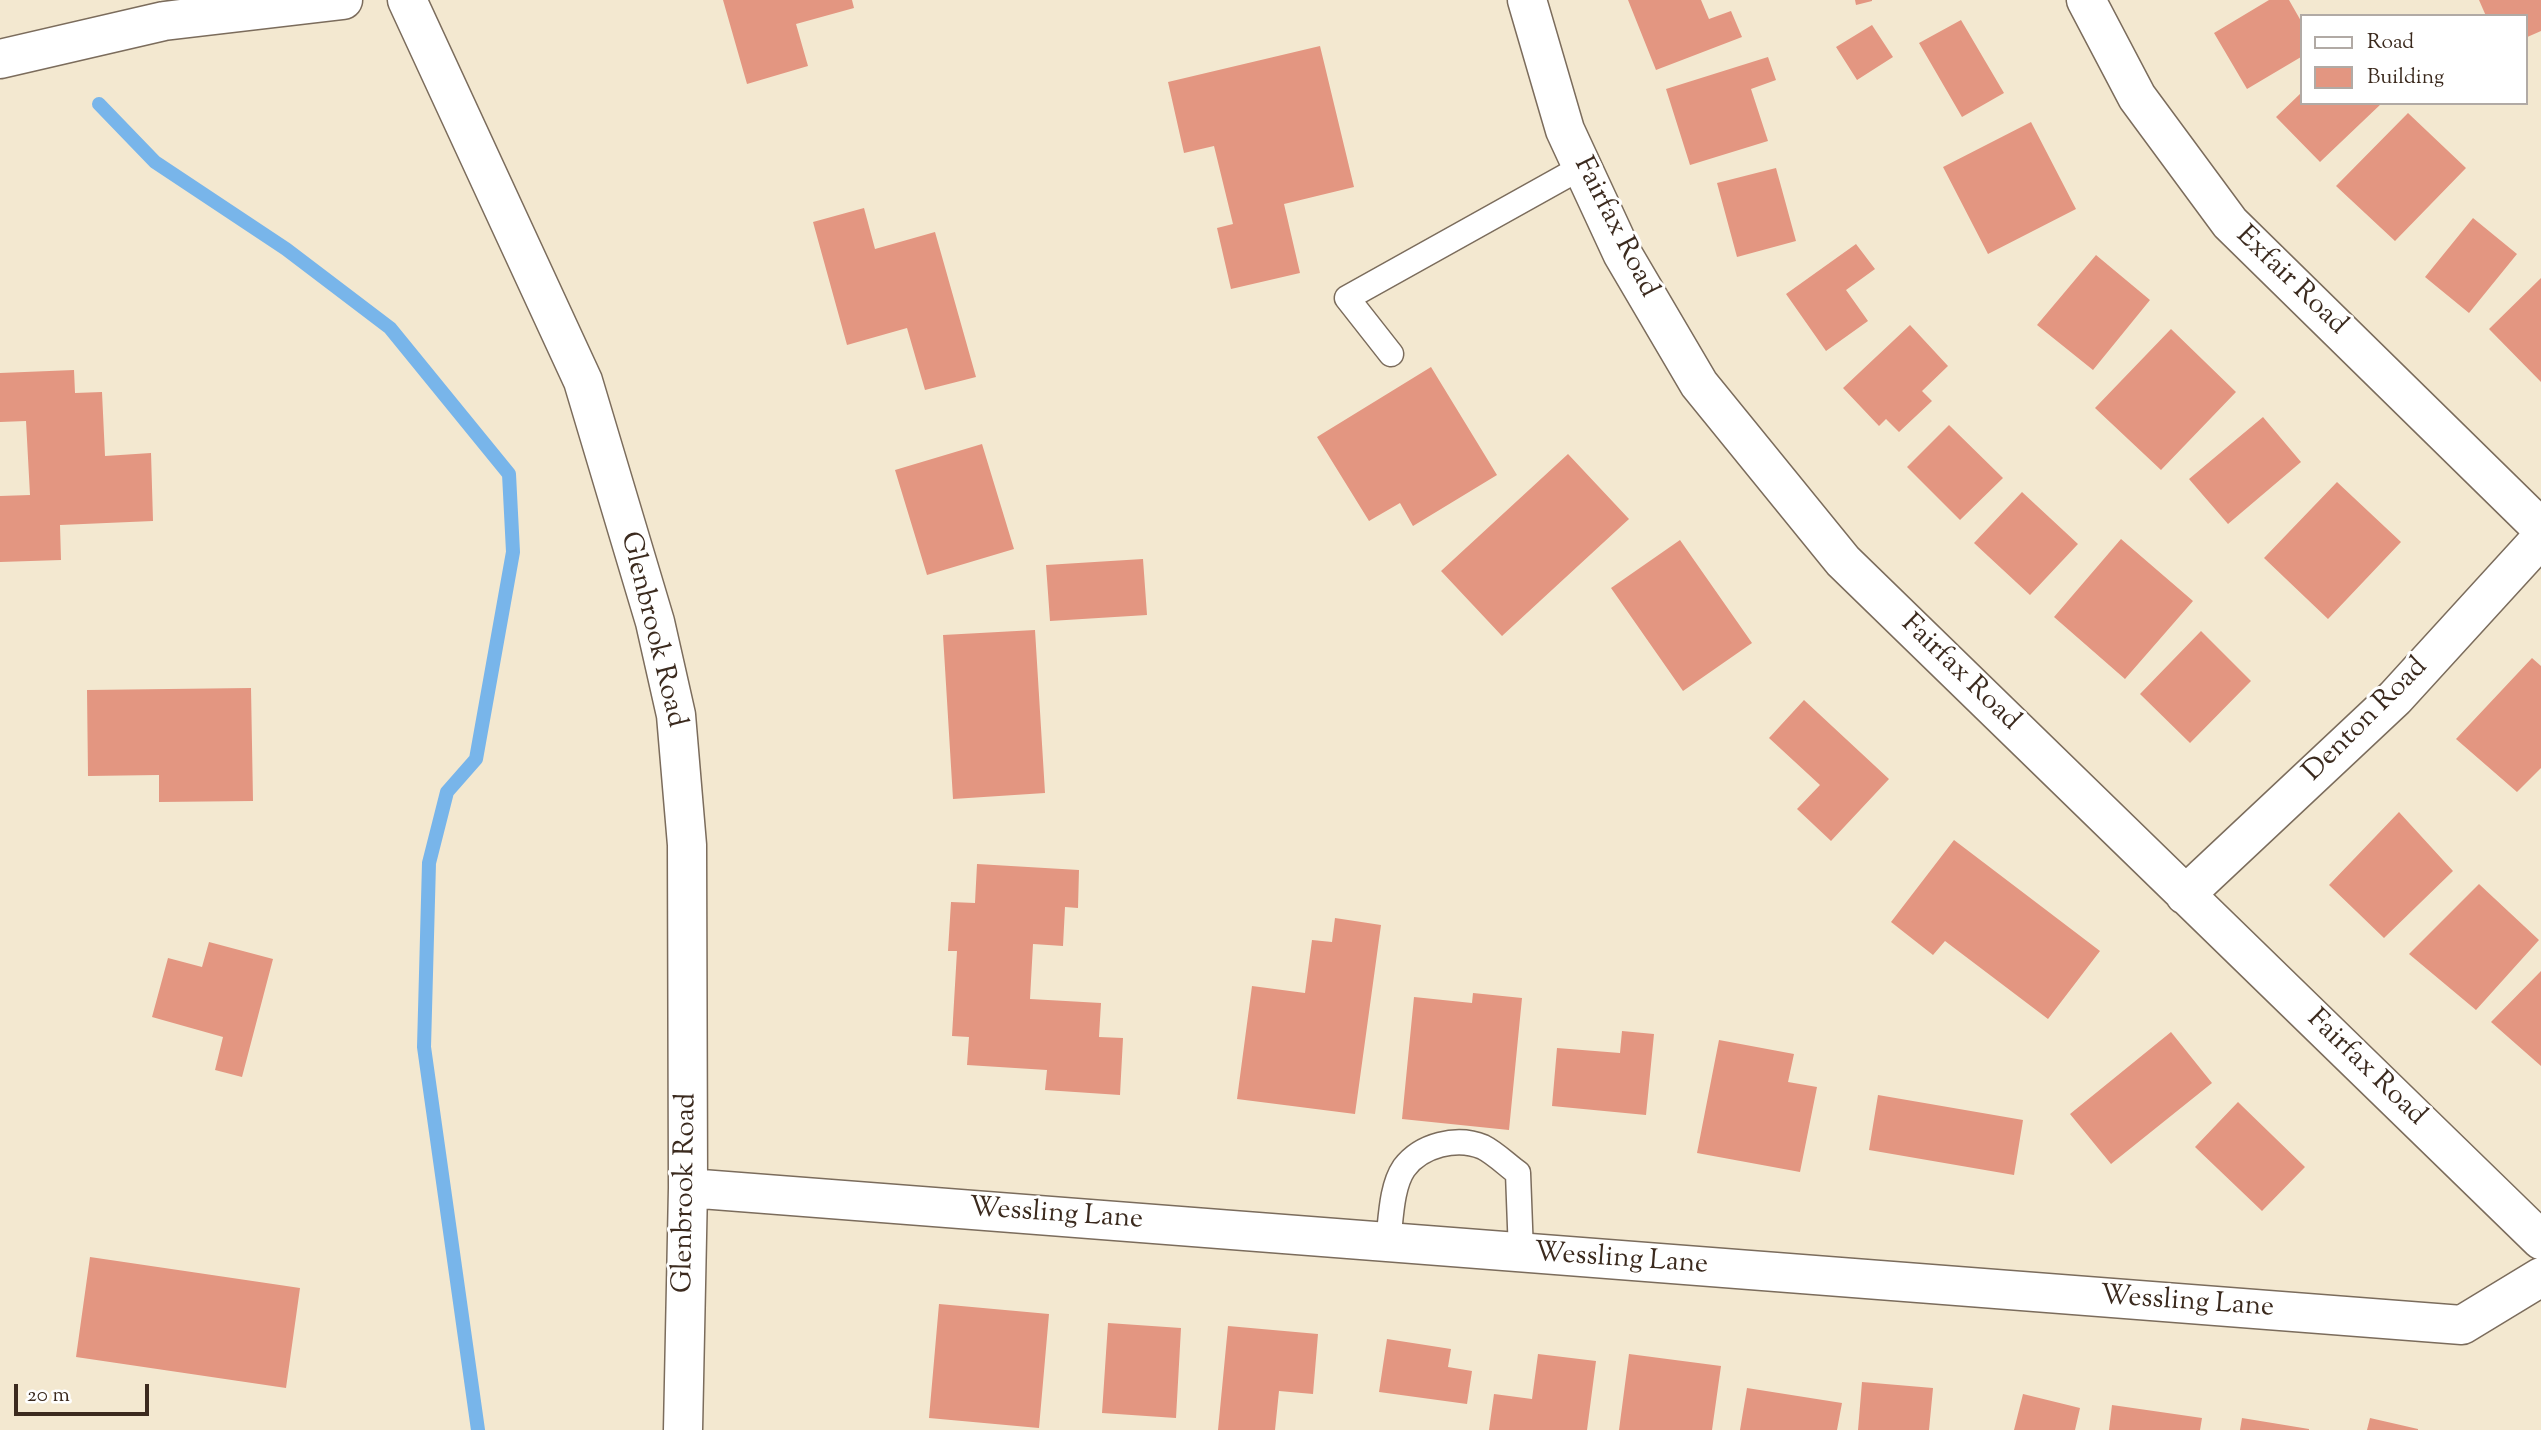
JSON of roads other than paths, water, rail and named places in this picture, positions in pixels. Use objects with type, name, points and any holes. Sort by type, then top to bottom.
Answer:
[{"type":"street","points":[[0,58],[164,21],[343,0]]},
{"type":"street","name":"Glenbrook Road","points":[[407,0],[583,381],[655,622],[676,715],[687,845],[688,1188],[683,1430]]},
{"type":"street","name":"Fairfax Road","points":[[1527,0],[1565,130],[1622,253],[1699,384],[1843,561],[2541,1240]]},
{"type":"street","name":"Exfair Road","points":[[2086,0],[2137,97],[2230,223],[2541,528]]},
{"type":"street","name":"Denton Road","points":[[2185,895],[2395,698],[2541,538]]},
{"type":"street","name":"Wessling Lane","points":[[688,1188],[2462,1325],[2541,1277]]},
{"type":"lane","points":[[1391,354],[1347,298],[1582,167]]},
{"type":"lane","points":[[1388,1242],[1396,1191],[1404,1169],[1428,1147],[1453,1143],[1482,1147],[1518,1173],[1521,1253]]},
{"type":"waterway","points":[[99,104],[155,162],[286,249],[390,328],[509,474],[513,552],[476,759],[447,792],[429,863],[424,1047],[478,1430]]}]
